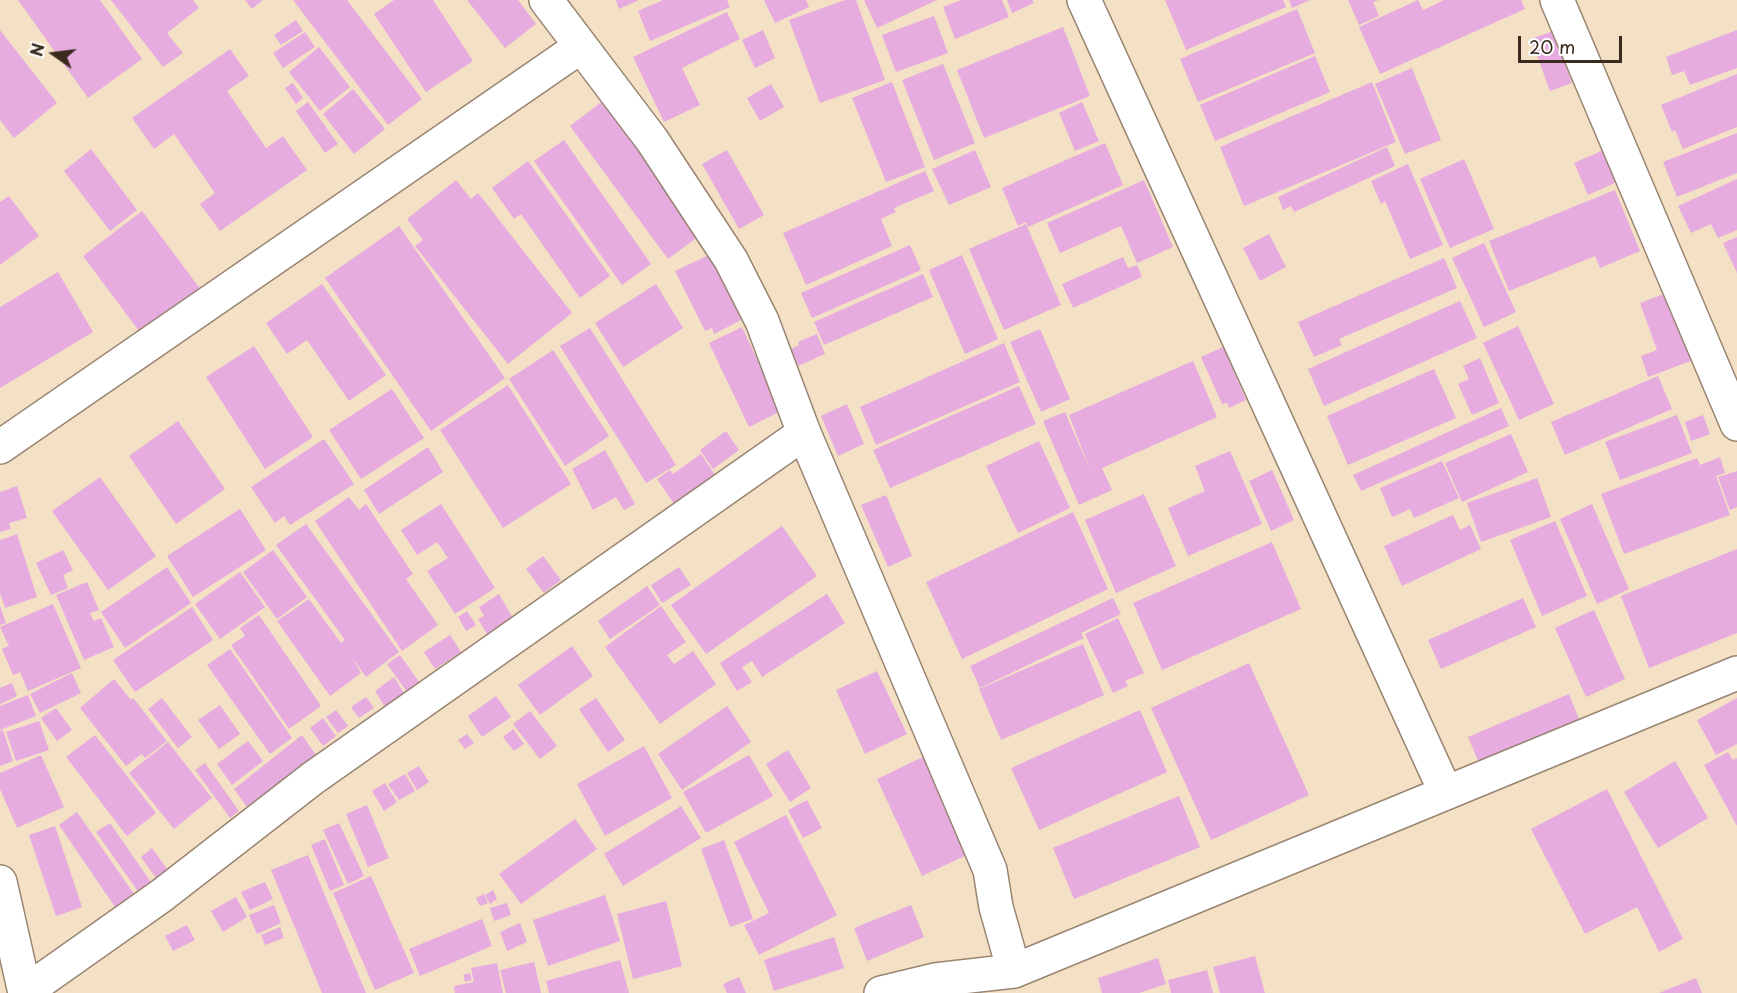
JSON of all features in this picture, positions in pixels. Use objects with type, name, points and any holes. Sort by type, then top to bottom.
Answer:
[{"type":"street","points":[[546,0],[652,140],[731,260],[762,321],[804,433],[990,870],[996,907],[1014,971]]},
{"type":"street","points":[[1084,0],[1446,793]]},
{"type":"street","points":[[1557,0],[1737,424]]},
{"type":"street","points":[[0,447],[580,47]]},
{"type":"street","points":[[0,882],[25,992],[161,896],[313,778],[804,433]]},
{"type":"street","points":[[881,993],[937,986],[1014,971],[1737,673]]},
{"type":"building","points":[[18,0],[100,0],[142,59],[88,98]]},
{"type":"building","points":[[111,0],[193,0],[199,8],[167,33],[183,53],[163,67]]},
{"type":"building","points":[[245,0],[263,0],[252,9]]},
{"type":"building","points":[[293,0],[347,0],[422,99],[388,125]]},
{"type":"building","points":[[394,0],[433,0],[473,61],[426,92],[374,14]]},
{"type":"building","points":[[467,0],[518,0],[536,24],[505,48]]},
{"type":"building","points":[[616,0],[639,0],[619,9]]},
{"type":"building","points":[[663,0],[727,0],[730,7],[650,41],[638,11]]},
{"type":"building","points":[[764,0],[806,0],[809,7],[775,23]]},
{"type":"building","points":[[845,0],[856,0],[885,80],[820,103],[789,20]]},
{"type":"building","points":[[864,0],[937,0],[877,28]]},
{"type":"building","points":[[961,0],[1002,0],[1009,17],[955,39],[943,7]]},
{"type":"building","points":[[1007,0],[1032,0],[1034,3],[1012,13]]},
{"type":"building","points":[[1165,0],[1283,0],[1286,7],[1186,50]]},
{"type":"building","points":[[1289,0],[1310,0],[1292,8]]},
{"type":"building","points":[[1348,0],[1379,0],[1373,2],[1379,16],[1359,25]]},
{"type":"building","points":[[1418,0],[1423,10],[1444,0],[1521,0],[1525,9],[1380,74],[1359,27]]},
{"type":"building","points":[[1297,9],[1315,53],[1198,102],[1180,59]]},
{"type":"building","points":[[727,12],[740,39],[682,68],[700,105],[664,122],[633,57]]},
{"type":"building","points":[[934,16],[948,53],[896,72],[882,35]]},
{"type":"building","points":[[296,20],[303,31],[281,45],[274,35]]},
{"type":"building","points":[[1063,27],[1090,96],[984,138],[957,70]]},
{"type":"building","points":[[0,30],[57,103],[14,138],[0,120]]},
{"type":"building","points":[[763,30],[775,58],[755,68],[742,40]]},
{"type":"building","points":[[1737,30],[1737,68],[1690,85],[1684,71],[1672,75],[1666,57]]},
{"type":"building","points":[[1553,31],[1572,83],[1550,91],[1531,39]]},
{"type":"building","points":[[305,32],[315,47],[283,68],[273,53]]},
{"type":"building","points":[[319,47],[350,87],[320,111],[289,72]]},
{"type":"building","points":[[230,49],[249,76],[227,91],[266,148],[283,136],[307,170],[220,231],[200,204],[215,193],[174,134],[154,149],[132,118]]},
{"type":"building","points":[[1315,56],[1330,92],[1215,141],[1200,105]]},
{"type":"building","points":[[943,64],[975,143],[934,160],[902,80]]},
{"type":"building","points":[[1412,68],[1441,140],[1405,154],[1375,84]]},
{"type":"building","points":[[1737,74],[1737,127],[1683,149],[1675,130],[1672,132],[1661,105]]},
{"type":"building","points":[[892,82],[925,167],[886,182],[852,98]]},
{"type":"building","points":[[1372,82],[1396,142],[1244,206],[1220,147]]},
{"type":"building","points":[[293,83],[303,98],[296,104],[285,88]]},
{"type":"building","points":[[771,84],[784,107],[760,121],[747,98]]},
{"type":"building","points":[[353,89],[385,129],[354,154],[323,114]]},
{"type":"building","points":[[604,100],[703,233],[668,259],[570,126]]},
{"type":"building","points":[[308,102],[338,144],[325,153],[296,111]]},
{"type":"building","points":[[1082,102],[1099,141],[1075,151],[1059,113]]},
{"type":"building","points":[[1737,133],[1737,173],[1677,197],[1663,162]]},
{"type":"building","points":[[564,140],[651,264],[622,285],[534,161]]},
{"type":"building","points":[[1105,143],[1123,185],[1028,227],[1026,222],[1018,226],[1002,188]]},
{"type":"building","points":[[1387,147],[1395,166],[1294,212],[1291,206],[1283,210],[1278,197]]},
{"type":"building","points":[[91,149],[137,210],[110,231],[64,171]]},
{"type":"building","points":[[1606,149],[1619,181],[1588,195],[1574,163]]},
{"type":"building","points":[[727,150],[764,215],[739,229],[702,164]]},
{"type":"building","points":[[975,150],[991,187],[949,205],[932,169]]},
{"type":"building","points":[[1464,159],[1494,229],[1450,248],[1420,179]]},
{"type":"building","points":[[528,161],[610,276],[580,298],[521,214],[514,219],[492,188]]},
{"type":"building","points":[[1408,164],[1443,245],[1410,259],[1385,201],[1381,204],[1371,181]]},
{"type":"building","points":[[925,171],[934,191],[894,208],[896,212],[881,219],[892,246],[806,285],[783,233]]},
{"type":"building","points":[[1737,179],[1737,230],[1718,238],[1711,224],[1691,233],[1678,206]]},
{"type":"building","points":[[456,180],[471,199],[478,193],[572,313],[508,364],[415,246],[423,240],[407,219]]},
{"type":"building","points":[[1144,180],[1173,247],[1137,263],[1121,226],[1060,253],[1047,223]]},
{"type":"building","points":[[1615,190],[1640,251],[1600,268],[1595,256],[1509,291],[1489,241]]},
{"type":"building","points":[[9,196],[39,236],[0,265],[0,202]]},
{"type":"building","points":[[142,211],[201,290],[142,335],[83,256]]},
{"type":"building","points":[[1026,224],[1061,305],[1004,330],[969,249]]},
{"type":"building","points":[[399,226],[505,378],[431,431],[325,278]]},
{"type":"building","points":[[1269,234],[1286,267],[1260,281],[1243,248]]},
{"type":"building","points":[[1737,237],[1737,273],[1723,243]]},
{"type":"building","points":[[1484,243],[1516,312],[1484,327],[1452,258]]},
{"type":"building","points":[[910,245],[921,270],[812,318],[801,293]]},
{"type":"building","points":[[713,253],[745,318],[714,334],[712,328],[705,331],[675,271]]},
{"type":"building","points":[[962,255],[998,339],[965,354],[929,270]]},
{"type":"building","points":[[1123,257],[1128,268],[1137,265],[1142,277],[1073,308],[1062,284]]},
{"type":"building","points":[[1444,258],[1457,288],[1339,339],[1342,345],[1314,357],[1298,322]]},
{"type":"building","points":[[58,272],[93,332],[0,388],[0,307]]},
{"type":"building","points":[[923,274],[933,297],[824,345],[814,322]]},
{"type":"building","points":[[322,284],[386,375],[349,401],[307,340],[287,354],[266,323]]},
{"type":"building","points":[[656,284],[683,328],[623,367],[595,323]]},
{"type":"building","points":[[1672,291],[1696,359],[1648,377],[1641,356],[1657,350],[1640,303]]},
{"type":"building","points":[[1460,301],[1477,338],[1324,406],[1308,369]]},
{"type":"building","points":[[1518,326],[1554,404],[1519,420],[1483,343]]},
{"type":"building","points":[[742,327],[781,411],[749,427],[709,343]]},
{"type":"building","points":[[590,328],[676,465],[646,483],[560,346]]},
{"type":"building","points":[[1040,329],[1070,399],[1041,412],[1010,342]]},
{"type":"building","points":[[817,334],[825,354],[798,366],[791,349],[799,345],[798,342]]},
{"type":"building","points":[[1004,343],[1020,382],[876,445],[860,407]]},
{"type":"building","points":[[254,346],[313,437],[265,469],[206,377]]},
{"type":"building","points":[[1223,347],[1246,400],[1229,408],[1227,403],[1222,404],[1201,357]]},
{"type":"building","points":[[553,350],[609,436],[565,466],[509,379]]},
{"type":"building","points":[[1480,358],[1499,403],[1472,415],[1458,384],[1469,379],[1463,366]]},
{"type":"building","points":[[1193,361],[1217,417],[1102,468],[1112,490],[1079,505],[1043,421],[1065,412],[1091,472],[1069,415]]},
{"type":"building","points":[[1434,369],[1456,418],[1348,465],[1327,416]]},
{"type":"building","points":[[1658,376],[1672,409],[1565,455],[1551,422]]},
{"type":"building","points":[[508,385],[571,484],[503,528],[440,430]]},
{"type":"building","points":[[1019,386],[1036,424],[890,488],[873,450]]},
{"type":"building","points":[[392,389],[424,438],[361,479],[329,430]]},
{"type":"building","points":[[847,404],[864,444],[838,456],[821,416]]},
{"type":"building","points":[[1501,408],[1509,426],[1361,491],[1353,475]]},
{"type":"building","points":[[1677,415],[1692,453],[1620,480],[1605,442]]},
{"type":"building","points":[[1703,415],[1710,434],[1691,441],[1685,422]]},
{"type":"building","points":[[178,421],[225,489],[176,524],[129,456]]},
{"type":"building","points":[[726,431],[739,450],[713,469],[700,450]]},
{"type":"building","points":[[1511,434],[1528,472],[1462,502],[1445,463]]},
{"type":"building","points":[[324,439],[354,484],[290,525],[284,516],[275,523],[251,487]]},
{"type":"building","points":[[1039,441],[1070,508],[1018,533],[986,466]]},
{"type":"building","points":[[428,447],[443,472],[379,514],[364,490]]},
{"type":"building","points":[[605,450],[635,504],[624,510],[616,497],[593,510],[572,469]]},
{"type":"building","points":[[1230,451],[1262,524],[1188,556],[1168,508],[1205,491],[1195,466]]},
{"type":"building","points":[[701,454],[718,479],[677,508],[657,479],[670,470],[673,474]]},
{"type":"building","points":[[1720,457],[1725,473],[1716,476],[1730,515],[1624,554],[1601,494],[1697,458],[1700,465]]},
{"type":"building","points":[[1442,461],[1459,498],[1414,518],[1410,509],[1392,517],[1380,488]]},
{"type":"building","points":[[1272,470],[1294,520],[1271,531],[1249,481]]},
{"type":"building","points":[[1737,471],[1737,507],[1730,510],[1718,477]]},
{"type":"building","points":[[100,477],[156,556],[108,590],[52,511]]},
{"type":"building","points":[[1537,478],[1551,517],[1481,542],[1467,503]]},
{"type":"building","points":[[17,486],[27,518],[9,523],[11,529],[0,532],[0,492]]},
{"type":"building","points":[[1144,494],[1176,566],[1116,593],[1085,520]]},
{"type":"building","points":[[886,495],[912,556],[888,567],[861,505]]},
{"type":"building","points":[[349,497],[359,510],[366,504],[413,574],[406,579],[438,625],[402,651],[315,521]]},
{"type":"building","points":[[441,504],[495,588],[455,614],[427,571],[448,558],[437,542],[417,555],[401,530]]},
{"type":"building","points":[[1592,504],[1629,589],[1597,604],[1560,519]]},
{"type":"building","points":[[240,509],[266,550],[193,597],[167,556]]},
{"type":"building","points":[[1073,512],[1108,589],[962,659],[926,582]]},
{"type":"building","points":[[1453,515],[1460,530],[1470,525],[1481,549],[1402,586],[1384,546]]},
{"type":"building","points":[[1555,521],[1587,596],[1542,616],[1510,540]]},
{"type":"building","points":[[306,524],[399,652],[366,677],[351,656],[361,673],[330,696],[277,621],[309,599],[341,643],[345,640],[276,545]]},
{"type":"building","points":[[782,526],[817,576],[706,654],[671,605]]},
{"type":"building","points":[[17,534],[37,597],[5,608],[0,593],[0,540]]},
{"type":"building","points":[[1272,542],[1301,609],[1162,670],[1133,603]]},
{"type":"building","points":[[1737,549],[1737,633],[1649,668],[1621,596]]},
{"type":"building","points":[[63,550],[73,570],[63,575],[68,588],[51,595],[36,563]]},
{"type":"building","points":[[273,550],[307,597],[277,619],[243,572]]},
{"type":"building","points":[[543,556],[561,580],[544,593],[526,569]]},
{"type":"building","points":[[167,567],[191,603],[125,648],[101,612]]},
{"type":"building","points":[[679,567],[691,585],[662,603],[651,585]]},
{"type":"building","points":[[240,572],[265,607],[220,639],[195,604]]},
{"type":"building","points":[[87,582],[99,610],[90,613],[94,621],[101,618],[114,647],[84,660],[56,595]]},
{"type":"building","points":[[647,586],[660,605],[610,639],[598,621]]},
{"type":"building","points":[[499,594],[517,625],[497,637],[493,630],[487,634],[478,619],[484,616],[479,607]]},
{"type":"building","points":[[827,594],[845,623],[762,677],[752,661],[742,667],[752,682],[737,691],[720,663]]},
{"type":"building","points":[[1113,598],[1121,614],[1081,633],[1084,638],[980,688],[970,666]]},
{"type":"building","points":[[1523,598],[1536,627],[1441,669],[1428,640]]},
{"type":"building","points":[[53,604],[81,668],[28,691],[20,672],[13,675],[2,649],[9,646],[0,627]]},
{"type":"building","points":[[0,606],[6,623],[0,625]]},
{"type":"building","points":[[661,606],[686,642],[667,655],[674,664],[693,651],[716,684],[660,724],[605,647]]},
{"type":"building","points":[[192,607],[213,640],[135,692],[113,660]]},
{"type":"building","points":[[1594,610],[1625,679],[1586,697],[1555,628]]},
{"type":"building","points":[[467,611],[476,625],[466,631],[458,617]]},
{"type":"building","points":[[259,615],[321,706],[289,729],[231,645],[245,636],[240,628]]},
{"type":"building","points":[[1118,618],[1144,673],[1125,681],[1128,686],[1113,693],[1085,634]]},
{"type":"building","points":[[450,635],[461,652],[435,669],[424,652]]},
{"type":"building","points":[[1083,644],[1104,695],[1001,740],[979,689]]},
{"type":"building","points":[[572,646],[593,676],[540,715],[518,685]]},
{"type":"building","points":[[230,649],[292,738],[270,754],[207,665]]},
{"type":"building","points":[[400,655],[422,686],[409,695],[387,664]]},
{"type":"building","points":[[1249,663],[1309,795],[1211,840],[1151,708]]},
{"type":"building","points":[[877,671],[907,734],[865,754],[836,690]]},
{"type":"building","points":[[72,673],[81,693],[40,713],[30,694]]},
{"type":"building","points":[[394,677],[408,699],[388,712],[375,691]]},
{"type":"building","points":[[114,679],[131,700],[133,698],[167,741],[145,758],[142,754],[126,766],[80,708]]},
{"type":"building","points":[[12,683],[17,696],[0,704],[0,688]]},
{"type":"building","points":[[1569,694],[1583,729],[1479,763],[1468,737]]},
{"type":"building","points":[[28,695],[36,716],[0,730],[0,706]]},
{"type":"building","points":[[496,696],[511,717],[482,737],[468,716]]},
{"type":"building","points":[[366,697],[374,708],[359,718],[351,707]]},
{"type":"building","points":[[162,698],[192,737],[178,748],[148,709]]},
{"type":"building","points":[[596,698],[625,740],[608,752],[579,709]]},
{"type":"building","points":[[1737,698],[1737,744],[1716,755],[1697,720]]},
{"type":"building","points":[[220,705],[240,734],[219,749],[198,720]]},
{"type":"building","points":[[727,706],[751,742],[682,790],[658,754]]},
{"type":"building","points":[[56,708],[72,730],[57,741],[41,718]]},
{"type":"building","points":[[336,710],[348,726],[338,733],[326,717]]},
{"type":"building","points":[[1140,710],[1167,772],[1039,830],[1011,768]]},
{"type":"building","points":[[530,711],[557,746],[540,759],[513,724]]},
{"type":"building","points":[[323,718],[336,736],[323,746],[310,728]]},
{"type":"building","points":[[39,721],[49,750],[16,761],[6,732]]},
{"type":"building","points":[[513,729],[524,744],[514,751],[503,737]]},
{"type":"building","points":[[3,730],[13,761],[0,766],[0,731]]},
{"type":"building","points":[[467,734],[474,743],[465,749],[458,740]]},
{"type":"building","points":[[95,735],[156,813],[127,836],[66,757]]},
{"type":"building","points":[[302,735],[323,765],[252,814],[234,789]]},
{"type":"building","points":[[248,741],[263,761],[232,785],[217,764]]},
{"type":"building","points":[[168,742],[212,798],[174,829],[129,773]]},
{"type":"building","points":[[644,746],[672,798],[605,836],[577,784]]},
{"type":"building","points":[[788,750],[811,788],[790,802],[766,764]]},
{"type":"building","points":[[1728,752],[1733,760],[1737,758],[1737,826],[1704,765]]},
{"type":"building","points":[[41,755],[64,807],[17,828],[0,789],[0,773]]},
{"type":"building","points":[[749,755],[773,796],[706,833],[683,792]]},
{"type":"building","points":[[925,756],[971,853],[922,876],[877,779]]},
{"type":"building","points":[[1675,761],[1708,818],[1658,848],[1624,792]]},
{"type":"building","points":[[205,763],[239,811],[230,818],[195,770]]},
{"type":"building","points":[[419,766],[429,782],[417,790],[407,773]]},
{"type":"building","points":[[405,774],[415,791],[399,800],[388,784]]},
{"type":"building","points":[[385,783],[397,802],[384,811],[372,791]]},
{"type":"building","points":[[1607,789],[1683,939],[1659,952],[1637,907],[1585,934],[1531,829]]},
{"type":"building","points":[[1179,796],[1200,847],[1074,899],[1053,848]]},
{"type":"building","points":[[807,800],[822,828],[803,838],[788,810]]},
{"type":"building","points":[[367,805],[389,858],[368,867],[346,814]]},
{"type":"building","points":[[681,806],[701,838],[623,886],[604,854]]},
{"type":"building","points":[[77,812],[134,894],[115,907],[59,825]]},
{"type":"building","points":[[786,815],[837,915],[759,955],[744,925],[769,913],[734,842]]},
{"type":"building","points":[[575,819],[597,849],[521,904],[499,874]]},
{"type":"building","points":[[110,823],[155,888],[142,897],[96,832]]},
{"type":"building","points":[[339,823],[364,876],[348,884],[323,830]]},
{"type":"building","points":[[55,826],[82,907],[56,916],[29,835]]},
{"type":"building","points":[[325,839],[344,885],[330,891],[311,845]]},
{"type":"building","points":[[724,840],[753,919],[730,927],[701,849]]},
{"type":"building","points":[[152,848],[172,876],[161,885],[141,857]]},
{"type":"building","points":[[308,855],[366,993],[322,993],[271,870]]},
{"type":"building","points":[[371,876],[414,973],[375,990],[333,893]]},
{"type":"building","points":[[265,882],[273,899],[250,910],[241,892]]},
{"type":"building","points":[[493,890],[497,899],[490,904],[485,895]]},
{"type":"building","points":[[484,894],[488,903],[480,906],[476,898]]},
{"type":"building","points":[[605,895],[620,941],[548,966],[533,920]]},
{"type":"building","points":[[236,897],[247,917],[223,932],[211,911]]},
{"type":"building","points":[[666,901],[682,966],[633,979],[617,914]]},
{"type":"building","points":[[507,903],[511,915],[494,921],[490,908]]},
{"type":"building","points":[[274,905],[281,923],[257,934],[249,915]]},
{"type":"building","points":[[911,905],[924,937],[867,961],[854,928]]},
{"type":"building","points":[[482,919],[492,946],[420,976],[409,949]]},
{"type":"building","points":[[520,923],[527,942],[507,951],[500,932]]},
{"type":"building","points":[[187,925],[195,940],[173,951],[165,936]]},
{"type":"building","points":[[280,927],[284,938],[265,945],[261,935]]},
{"type":"building","points":[[834,937],[844,968],[774,991],[764,960]]},
{"type":"building","points":[[1255,956],[1265,993],[1220,993],[1213,967]]},
{"type":"building","points":[[1158,958],[1166,984],[1139,993],[1102,993],[1098,978]]},
{"type":"building","points":[[620,960],[629,993],[549,993],[546,981]]},
{"type":"building","points":[[534,962],[541,993],[506,993],[500,970]]},
{"type":"building","points":[[497,963],[503,993],[455,993],[454,986],[474,982],[471,968]]},
{"type":"building","points":[[1207,970],[1213,993],[1171,993],[1168,980]]},
{"type":"building","points":[[470,973],[472,980],[465,982],[463,975]]},
{"type":"building","points":[[739,977],[746,993],[727,993],[723,984]]},
{"type":"building","points":[[1696,978],[1702,993],[1659,993]]}]
